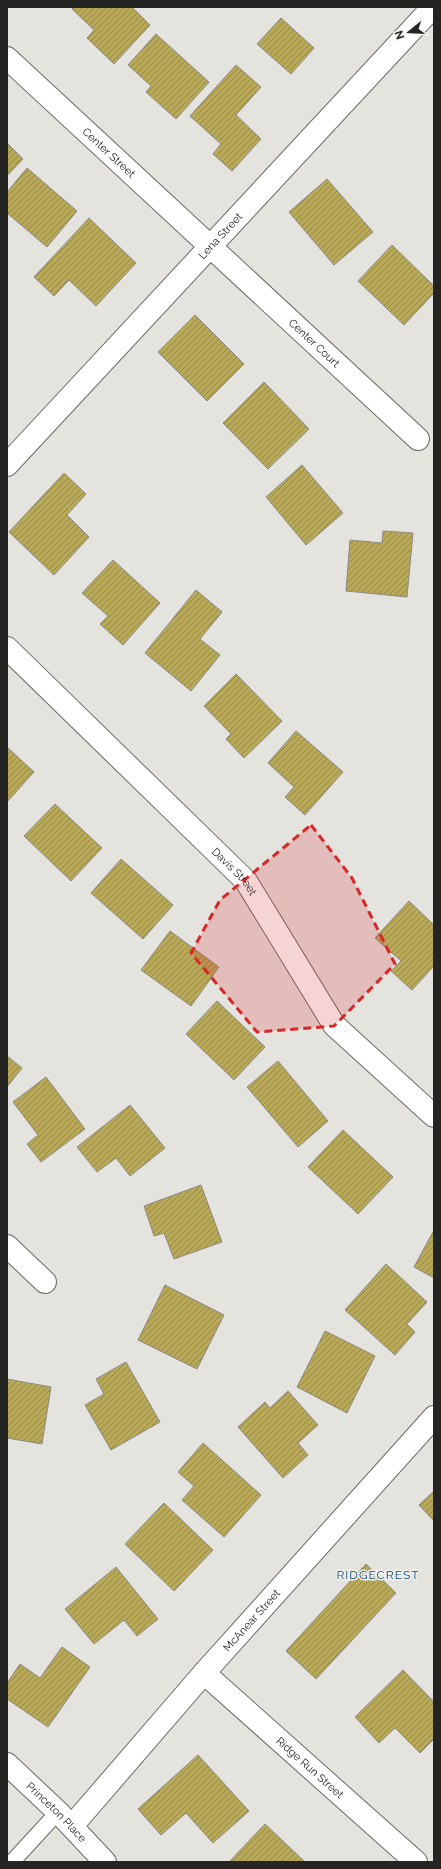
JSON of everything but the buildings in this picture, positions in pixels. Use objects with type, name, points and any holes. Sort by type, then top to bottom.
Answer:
[{"type":"street","name":"Lena Street","points":[[7,465],[433,7]]},
{"type":"street","name":"Center Street","points":[[7,58],[211,246]]},
{"type":"street","name":"Center Court","points":[[211,246],[418,439]]},
{"type":"street","name":"Davis Street","points":[[7,648],[246,881],[334,1025],[434,1116]]},
{"type":"street","points":[[7,1246],[45,1282]]},
{"type":"street","name":"McAnear Street","points":[[65,1819],[204,1673],[434,1416]]},
{"type":"street","name":"Ridge Run Street","points":[[204,1673],[416,1862]]},
{"type":"street","name":"Princeton Place","points":[[7,1764],[65,1819],[105,1862]]},
{"type":"lane","points":[[12,1862],[65,1819]]},
{"type":"highlighted area","points":[[311,825],[352,878],[395,964],[334,1026],[257,1032],[191,953],[220,900]]},
{"type":"district","name":"RIDGECREST","points":[[378,1575]]}]
